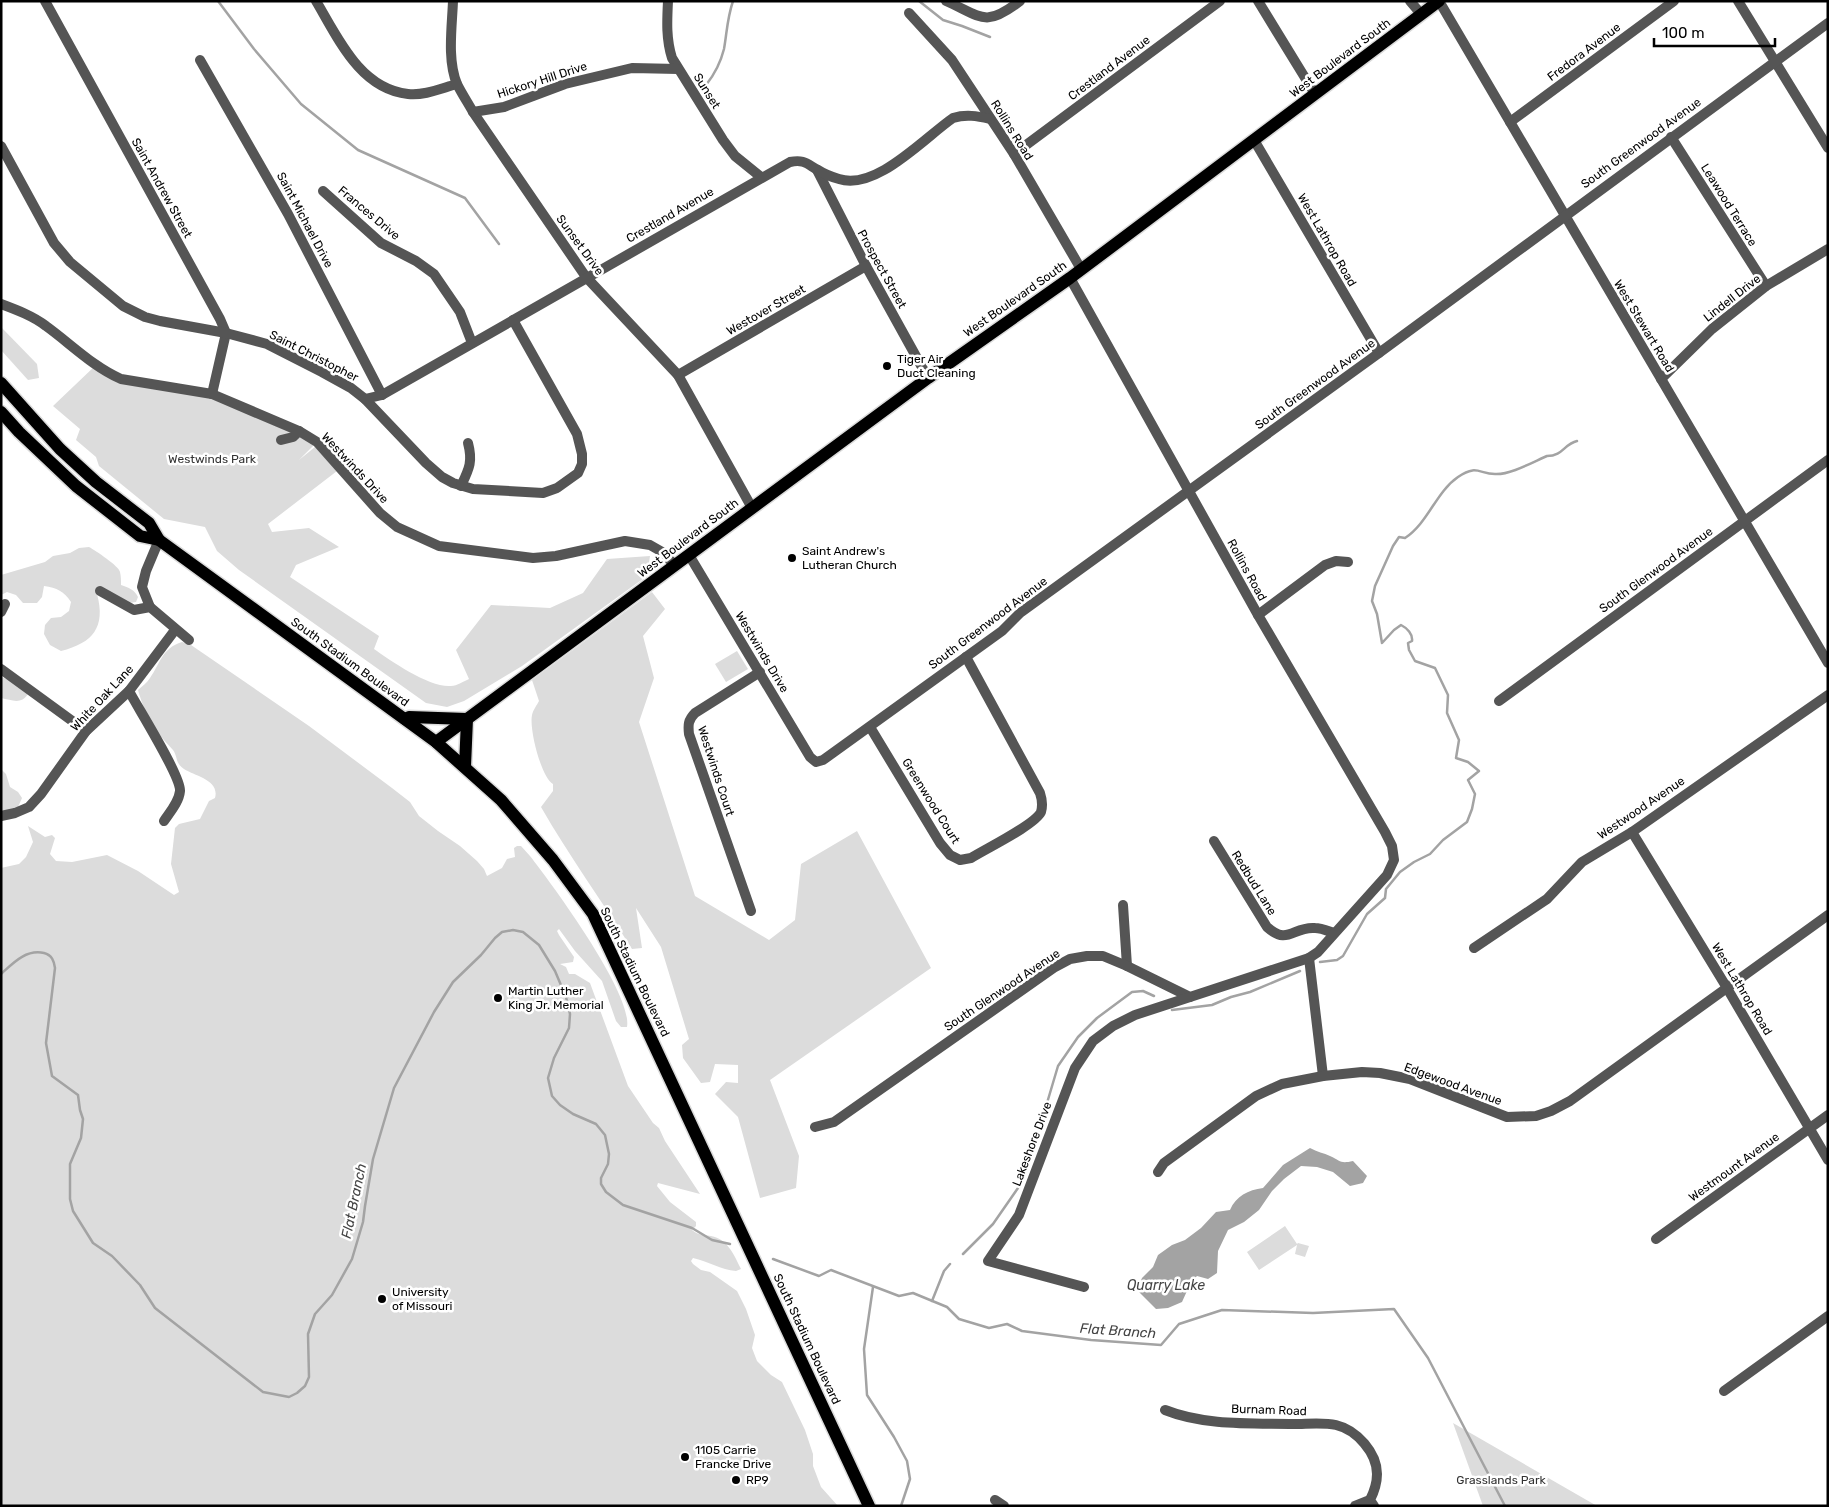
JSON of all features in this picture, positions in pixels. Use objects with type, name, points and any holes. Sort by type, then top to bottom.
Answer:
[{"type":"main road","name":"West Boulevard South","points":[[436,742],[928,378],[1070,278],[1439,1]]},
{"type":"main road","points":[[1,383],[60,449],[96,482],[149,523],[159,540]]},
{"type":"main road","name":"South Stadium Boulevard","points":[[1,412],[19,432],[76,486],[140,536],[159,540],[436,742],[501,800],[553,860],[593,914],[869,1506]]},
{"type":"main road","points":[[406,719],[467,719],[465,767]]},
{"type":"street","name":"Saint Andrew Street","points":[[45,1],[226,333]]},
{"type":"street","points":[[316,1],[352,60],[375,83],[391,90],[409,94],[426,92],[457,84]]},
{"type":"street","name":"Sunset Drive","points":[[453,1],[452,53],[457,84],[473,112],[586,278],[678,375],[752,508]]},
{"type":"street","name":"Sunset","points":[[668,1],[668,45],[678,68],[735,156],[761,177]]},
{"type":"street","points":[[946,1],[983,18],[991,18],[1005,13],[1020,1]]},
{"type":"street","name":"Crestland Avenue","points":[[1014,154],[1220,1]]},
{"type":"street","points":[[1258,1],[1315,94]]},
{"type":"street","points":[[1410,1],[1421,14]]},
{"type":"street","name":"West Stewart Road","points":[[1439,1],[1828,662]]},
{"type":"street","name":"Fredora Avenue","points":[[1510,122],[1674,1]]},
{"type":"street","points":[[1738,1],[1828,148]]},
{"type":"street","name":"Rollins Road","points":[[909,13],[952,60],[1014,154],[1081,269]]},
{"type":"street","name":"South Greenwood Avenue","points":[[816,762],[823,760],[870,727],[1002,631],[1020,613],[1189,492],[1828,23]]},
{"type":"street","name":"Saint Michael Drive","points":[[200,60],[288,214],[382,395]]},
{"type":"street","name":"Hickory Hill Drive","points":[[473,112],[504,107],[565,84],[632,68],[678,68]]},
{"type":"street","name":"Crestland Avenue","points":[[365,399],[382,395],[790,162],[799,160],[806,162],[817,170],[843,180],[865,180],[884,171],[953,118],[976,116],[990,119]]},
{"type":"street","name":"Leawood Terrace","points":[[1671,137],[1766,286]]},
{"type":"street","name":"West Lathrop Road","points":[[1254,140],[1379,353]]},
{"type":"street","name":"Saint Christopher","points":[[1,146],[54,243],[70,262],[123,306],[145,317],[226,333],[267,344],[351,388],[365,399],[426,463],[442,477],[461,486],[473,489],[543,493],[557,488],[572,478],[582,464],[582,454],[577,434],[513,320]]},
{"type":"street","name":"Prospect Street","points":[[817,170],[866,266],[928,378]]},
{"type":"street","name":"Frances Drive","points":[[323,191],[381,243],[416,261],[434,274],[460,312],[472,343]]},
{"type":"street","name":"Lindell Drive","points":[[1661,379],[1712,329],[1766,286],[1828,249]]},
{"type":"street","name":"Westover Street","points":[[678,375],[866,266]]},
{"type":"street","name":"Rollins Road","points":[[1070,278],[1258,616],[1392,846],[1394,860],[1387,875],[1334,933]]},
{"type":"street","name":"Westwinds Drive","points":[[1,304],[46,325],[79,354],[121,379],[212,394],[299,431],[316,442],[380,513],[392,523],[439,546],[533,558],[556,556],[625,542],[650,545],[664,553],[674,566]]},
{"type":"street","points":[[212,394],[226,333]]},
{"type":"street","points":[[281,440],[293,437],[299,431]]},
{"type":"street","points":[[461,486],[470,464],[471,456],[468,443]]},
{"type":"street","name":"South Glenwood Avenue","points":[[1499,701],[1828,460]]},
{"type":"street","points":[[159,540],[146,571],[142,587],[150,607],[189,640]]},
{"type":"street","name":"Westwinds Drive","points":[[688,555],[810,757],[816,762]]},
{"type":"street","points":[[1258,616],[1324,566],[1336,561],[1348,562]]},
{"type":"street","points":[[100,591],[134,610],[150,607]]},
{"type":"street","name":"White Oak Lane","points":[[1,816],[29,807],[41,794],[86,731],[128,691],[175,630]]},
{"type":"street","name":"Greenwood Court","points":[[870,727],[940,843],[950,855],[960,860],[971,858],[1030,823],[1040,813],[1043,802],[1040,793],[966,657]]},
{"type":"street","points":[[1,669],[86,731]]},
{"type":"street","name":"Westwinds Court","points":[[751,911],[689,734],[688,725],[694,712],[760,672]]},
{"type":"street","points":[[128,691],[174,772],[180,790],[176,804],[164,821]]},
{"type":"street","name":"Westwood Avenue","points":[[1474,948],[1547,899],[1582,862],[1632,832],[1828,694]]},
{"type":"street","name":"West Lathrop Road","points":[[1632,832],[1727,988],[1828,1160]]},
{"type":"street","name":"Redbud Lane","points":[[1214,841],[1267,928],[1275,934],[1286,936],[1303,929],[1316,928],[1334,933]]},
{"type":"street","points":[[1123,906],[1127,966]]},
{"type":"street","name":"Edgewood Avenue","points":[[1158,1172],[1164,1163],[1256,1096],[1282,1084],[1323,1076],[1380,1072],[1410,1079],[1507,1117],[1536,1116],[1551,1111],[1570,1101],[1828,915]]},
{"type":"street","points":[[1190,997],[1309,958],[1318,952],[1334,933]]},
{"type":"street","name":"South Glenwood Avenue","points":[[815,1127],[834,1122],[1055,967],[1070,959],[1103,956],[1190,997]]},
{"type":"street","points":[[1309,958],[1323,1076]]},
{"type":"street","name":"Lakeshore Drive","points":[[1084,1286],[988,1261],[1019,1215],[1074,1068],[1093,1040],[1113,1026],[1135,1015],[1190,997]]},
{"type":"street","name":"Westmount Avenue","points":[[1656,1239],[1828,1116]]},
{"type":"street","points":[[1724,1391],[1828,1316]]},
{"type":"street","name":"Burnam Road","points":[[1165,1410],[1185,1418],[1251,1423],[1336,1425],[1353,1432],[1368,1446],[1377,1472],[1372,1503]]},
{"type":"street","points":[[1355,1506],[1372,1503]]},
{"type":"green space","points":[[1,327],[37,364],[39,378],[28,380],[1,350]]},
{"type":"green space","name":"Westwinds Park","points":[[96,365],[108,373],[212,394],[317,442],[299,460],[315,447],[337,471],[268,524],[272,532],[309,528],[339,547],[296,565],[290,577],[379,636],[374,649],[411,673],[432,683],[453,686],[469,679],[456,650],[491,605],[550,608],[583,593],[607,559],[650,556],[647,576],[522,666],[464,701],[447,707],[426,703],[239,570],[217,551],[205,527],[164,519],[99,466],[96,457],[76,440],[80,429],[53,406]]},
{"type":"green space","points":[[89,547],[119,569],[121,585],[133,590],[138,597],[136,602],[129,603],[97,594],[100,616],[94,632],[81,643],[61,651],[50,645],[44,634],[45,625],[51,618],[61,617],[69,611],[71,602],[66,595],[53,588],[44,586],[42,597],[37,603],[23,603],[16,595],[7,592],[1,595],[1,575],[45,562],[53,556]]},
{"type":"green space","points":[[652,592],[665,609],[643,636],[654,678],[639,722],[695,896],[769,940],[795,920],[801,864],[857,831],[931,968],[770,1080],[799,1156],[796,1188],[760,1198],[738,1117],[715,1094],[726,1082],[738,1083],[738,1065],[715,1064],[710,1082],[701,1083],[683,1058],[682,1045],[689,1039],[661,947],[636,908],[642,948],[632,949],[541,807],[553,791],[553,784],[540,763],[534,741],[532,715],[539,701],[532,680]]},
{"type":"green space","points":[[182,642],[191,645],[309,726],[392,788],[410,802],[419,816],[477,861],[487,876],[502,868],[507,859],[515,857],[514,848],[517,846],[521,846],[541,870],[605,966],[625,1011],[627,1027],[621,1027],[616,1021],[602,981],[575,951],[559,929],[557,931],[559,935],[574,957],[573,962],[560,964],[566,967],[569,974],[575,974],[590,983],[628,1086],[653,1123],[659,1128],[665,1141],[700,1194],[658,1183],[657,1186],[670,1202],[696,1222],[696,1226],[692,1230],[699,1234],[722,1240],[733,1253],[741,1269],[736,1271],[730,1270],[693,1258],[691,1261],[701,1270],[710,1272],[737,1291],[746,1309],[755,1335],[752,1348],[757,1361],[771,1375],[782,1382],[805,1430],[813,1454],[813,1466],[821,1487],[838,1506],[1,1506],[1,868],[19,864],[26,857],[33,842],[28,826],[45,837],[52,835],[55,838],[50,854],[56,861],[72,862],[107,855],[138,871],[174,895],[179,892],[171,864],[175,828],[179,824],[200,819],[209,801],[215,798],[216,792],[206,779],[184,769],[179,764],[175,753],[161,737],[149,717],[138,690],[149,680],[166,652]]},
{"type":"green space","points":[[737,651],[748,669],[726,682],[715,664]]},
{"type":"green space","points":[[1,677],[18,683],[28,694],[19,701],[1,698]]},
{"type":"green space","points":[[1,769],[6,774],[10,787],[18,792],[22,798],[18,807],[4,812],[1,812]]},
{"type":"green space","points":[[1285,1226],[1297,1244],[1309,1246],[1305,1257],[1295,1254],[1297,1245],[1259,1270],[1247,1252]]},
{"type":"green space","name":"Grasslands Park","points":[[1453,1423],[1597,1506],[1483,1506]]},
{"type":"water","name":"Quarry Lake","points":[[1310,1148],[1341,1162],[1353,1161],[1367,1176],[1363,1183],[1350,1186],[1333,1172],[1317,1167],[1301,1166],[1272,1191],[1259,1210],[1244,1222],[1228,1230],[1218,1251],[1217,1273],[1208,1279],[1197,1276],[1191,1282],[1182,1302],[1168,1308],[1156,1309],[1137,1290],[1142,1278],[1153,1267],[1158,1255],[1172,1245],[1185,1240],[1201,1228],[1216,1212],[1230,1210],[1243,1194],[1263,1188],[1283,1165]]},
{"type":"waterway","points":[[218,1],[254,49],[301,104],[358,150],[465,198],[499,244]]},
{"type":"waterway","points":[[706,85],[723,54],[733,1]]},
{"type":"waterway","points":[[919,1],[943,20],[990,37]]},
{"type":"waterway","points":[[1320,962],[1337,960],[1343,956],[1367,914],[1385,898],[1386,889],[1400,872],[1430,854],[1443,840],[1467,822],[1475,794],[1468,780],[1479,771],[1468,762],[1456,758],[1459,740],[1447,713],[1448,695],[1435,668],[1415,661],[1409,650],[1408,643],[1412,641],[1412,636],[1401,625],[1382,643],[1377,614],[1372,601],[1375,586],[1393,546],[1399,537],[1405,538],[1413,532],[1450,483],[1464,473],[1474,470],[1490,474],[1501,474],[1557,454],[1577,441]]},
{"type":"waterway","name":"Flat Branch","points":[[1,974],[20,958],[31,953],[47,954],[54,963],[46,1043],[52,1076],[78,1095],[83,1119],[81,1138],[70,1164],[70,1199],[73,1211],[93,1243],[112,1256],[140,1285],[155,1308],[263,1392],[289,1397],[305,1386],[309,1377],[308,1334],[315,1314],[332,1295],[352,1259],[363,1222],[373,1159],[394,1088],[434,1012],[453,982],[502,932],[513,930],[523,932],[539,945],[555,971],[566,997],[570,1014],[569,1028],[554,1058],[548,1078],[552,1096],[560,1105],[573,1114],[596,1124],[605,1135],[609,1154],[608,1164],[601,1178],[601,1184],[606,1192],[623,1205],[692,1228],[712,1240],[730,1244]]},
{"type":"waterway","points":[[1172,1010],[1212,1005],[1250,992],[1300,971]]},
{"type":"waterway","points":[[963,1254],[993,1224],[1018,1188],[1036,1140],[1058,1066],[1078,1037],[1097,1018],[1132,992],[1143,991],[1154,996]]},
{"type":"waterway","name":"Flat Branch","points":[[773,1259],[819,1276],[831,1270],[899,1296],[913,1293],[947,1307],[959,1319],[989,1328],[1007,1324],[1022,1331],[1091,1340],[1161,1345],[1179,1324],[1222,1310],[1313,1313],[1394,1309],[1428,1358],[1505,1506]]},
{"type":"waterway","points":[[932,1301],[944,1271],[950,1264]]},
{"type":"waterway","points":[[873,1287],[864,1349],[867,1395],[907,1461],[910,1479],[901,1506]]},
{"type":"place","name":"Tiger Air Duct Cleaning","points":[[887,366]]},
{"type":"place","name":"Saint Andrew's Lutheran Church","points":[[792,558]]},
{"type":"place","name":"Martin Luther King Jr. Memorial","points":[[498,998]]},
{"type":"place","name":"University of Missouri","points":[[382,1299]]},
{"type":"place","name":"1105 Carrie Francke Drive","points":[[685,1457]]},
{"type":"place","name":"RP9","points":[[736,1480]]}]
